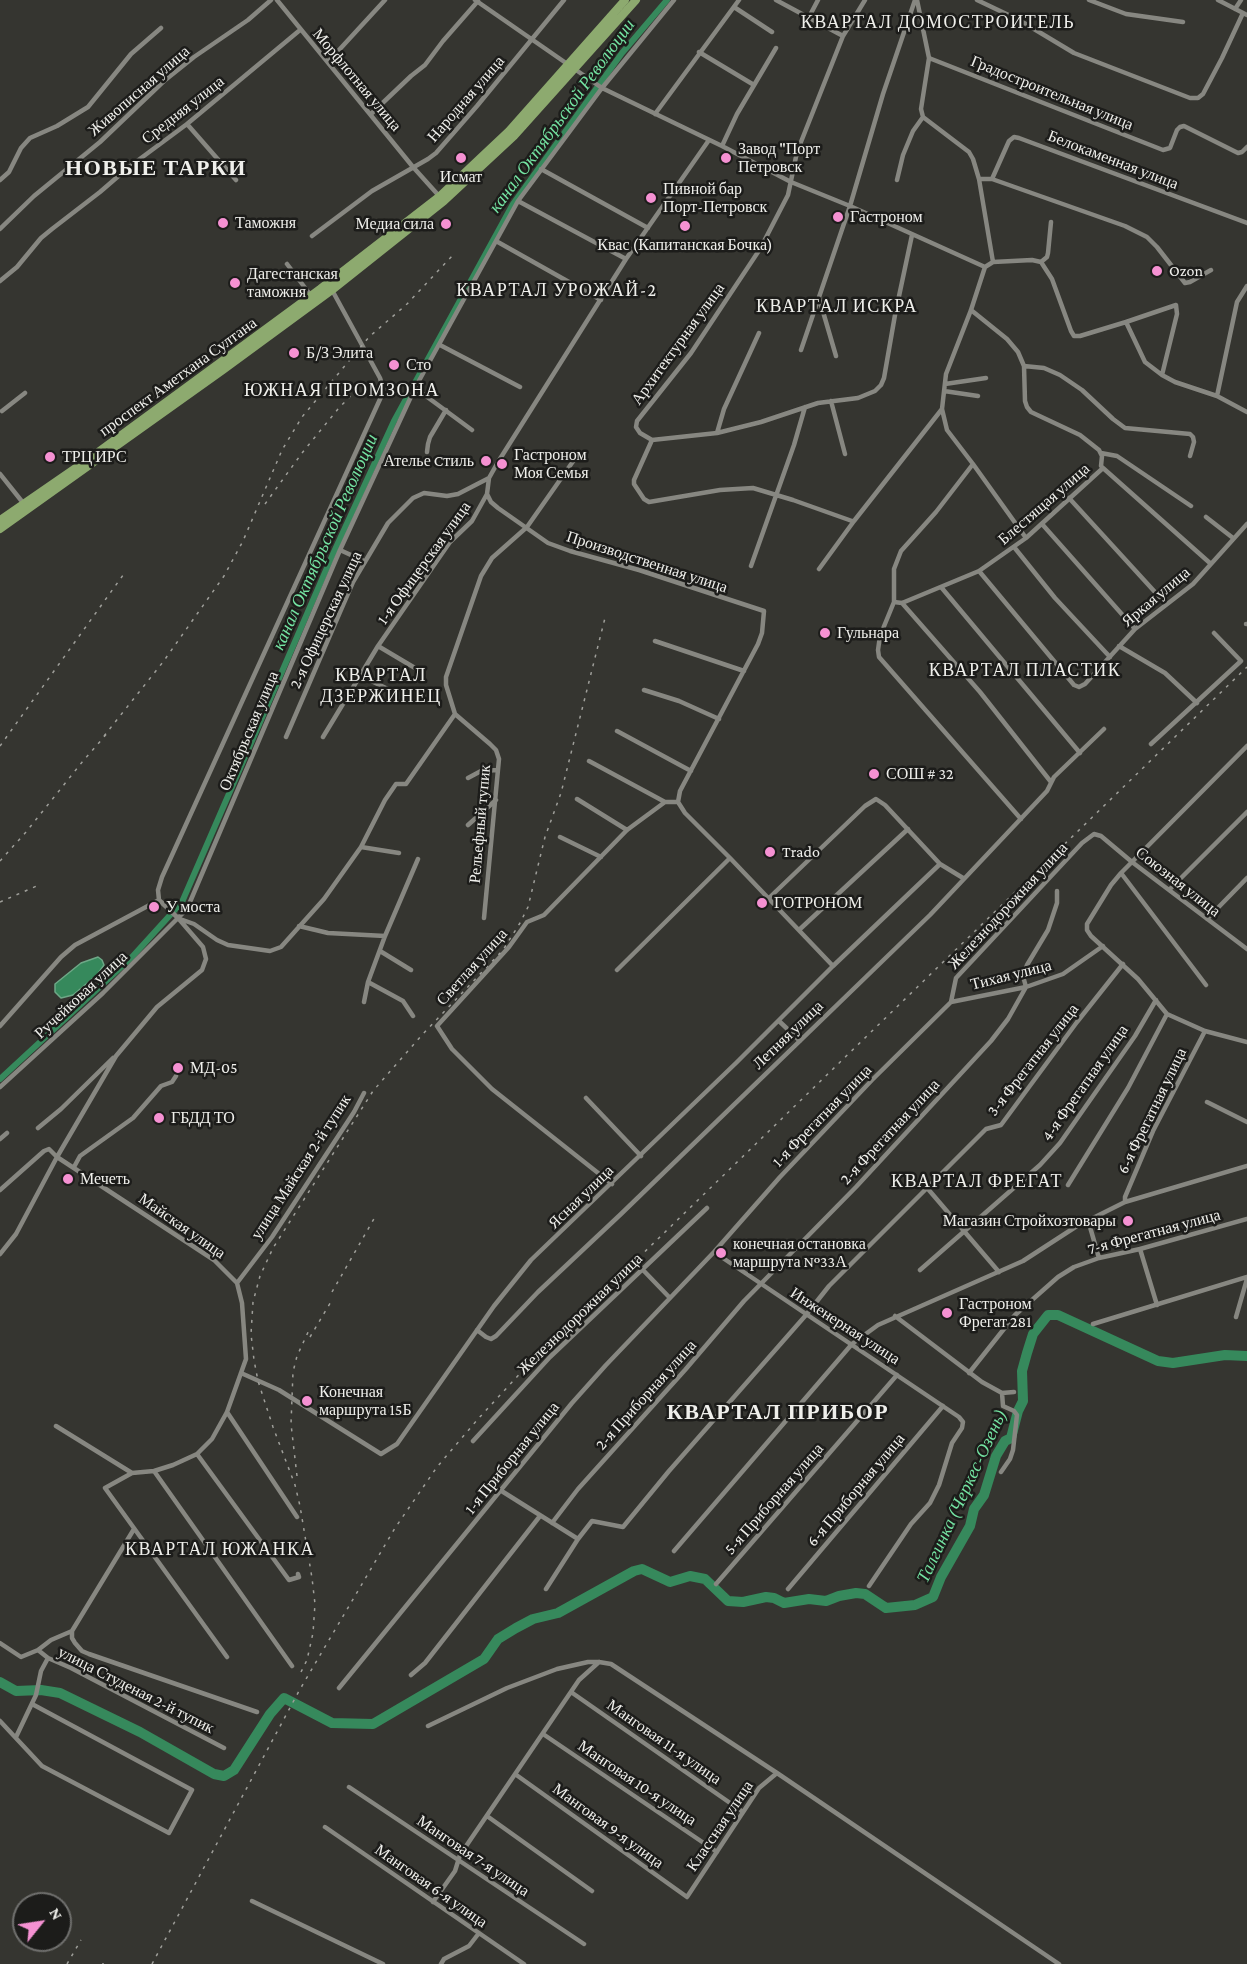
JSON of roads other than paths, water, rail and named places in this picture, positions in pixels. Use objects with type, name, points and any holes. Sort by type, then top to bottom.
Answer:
[{"type":"main road","points":[[0,520],[138,432],[442,199],[514,136],[625,0]]},
{"type":"main road","points":[[572,67],[636,0]]},
{"type":"main road","points":[[0,529],[25,506]]},
{"type":"street","name":"Живописная улица","points":[[0,229],[34,196],[100,142],[164,81],[248,20],[271,0]]},
{"type":"street","name":"Морфлотная улица","points":[[277,0],[413,167],[442,199]]},
{"type":"street","points":[[328,62],[385,0]]},
{"type":"street","name":"Народная улица","points":[[312,236],[372,191],[436,153],[564,0]]},
{"type":"street","name":"Октябрьская улица","points":[[178,918],[187,909],[340,550],[415,388],[518,201],[600,87],[674,0]]},
{"type":"street","points":[[655,114],[739,0]]},
{"type":"street","points":[[776,0],[843,36]]},
{"type":"street","points":[[809,17],[818,0]]},
{"type":"street","name":"Архитектурная улица","points":[[651,440],[640,433],[636,427],[637,421],[691,353],[760,249],[788,195],[797,152],[843,36],[865,0]]},
{"type":"street","points":[[916,0],[929,58],[921,110],[923,117],[969,152],[973,159],[979,179],[993,261]]},
{"type":"street","points":[[801,350],[850,206],[883,94],[916,0]]},
{"type":"street","points":[[977,0],[1019,20],[1069,50],[1190,98],[1197,98],[1203,94],[1245,14],[1218,0]]},
{"type":"street","points":[[1089,0],[1126,14],[1183,22]]},
{"type":"street","points":[[1235,9],[1241,0]]},
{"type":"street","points":[[371,114],[430,61],[443,41],[477,1],[600,87],[791,182],[985,267]]},
{"type":"street","points":[[734,7],[772,32]]},
{"type":"street","points":[[0,180],[9,171],[21,148],[30,138],[57,126],[88,107],[131,54],[161,28]]},
{"type":"street","name":"Средняя улица","points":[[0,281],[17,267],[41,238],[300,30]]},
{"type":"street","points":[[722,146],[737,114],[776,48]]},
{"type":"street","points":[[699,52],[754,85]]},
{"type":"street","name":"Градостроительная улица","points":[[929,58],[1163,150],[1170,148],[1177,130],[1184,126],[1238,153],[1246,150]]},
{"type":"street","points":[[897,180],[903,155],[923,117]]},
{"type":"street","points":[[187,123],[236,180]]},
{"type":"street","name":"Белокаменная улица","points":[[992,179],[1009,141],[1014,137],[1247,223]]},
{"type":"street","points":[[487,494],[489,478],[502,454],[626,259],[710,140]]},
{"type":"street","points":[[541,169],[648,228]]},
{"type":"street","points":[[979,179],[992,179],[1125,226],[1147,237],[1185,283],[1211,270]]},
{"type":"street","points":[[518,201],[626,259]]},
{"type":"street","points":[[1041,262],[1047,257],[1051,222]]},
{"type":"street","points":[[854,521],[753,488],[741,487],[649,502],[644,500],[634,480],[651,440],[717,433],[761,422],[805,407],[858,398],[875,391],[881,385],[912,235]]},
{"type":"street","points":[[496,241],[601,300]]},
{"type":"street","points":[[1026,538],[947,430],[942,409],[945,384],[958,340],[985,267],[993,261],[1032,260],[1041,262],[1052,279],[1074,336],[1176,305],[1177,314],[1162,375]]},
{"type":"street","points":[[287,264],[312,299]]},
{"type":"street","points":[[0,1254],[16,1234],[57,1157],[116,1056],[157,1007],[201,970],[206,959],[203,947],[159,900],[158,890],[162,877],[381,397],[383,388],[363,344],[329,286]]},
{"type":"street","points":[[1217,396],[1236,302],[1247,286]]},
{"type":"street","points":[[819,298],[836,356]]},
{"type":"street","name":"Блестящая улица","points":[[894,602],[902,603],[979,571],[1014,548],[1103,468],[1101,453],[1080,435],[1031,412],[1025,401],[1024,366],[1018,352],[1007,339],[971,310]]},
{"type":"street","points":[[1126,322],[1145,362],[1162,375],[1175,382],[1217,396],[1247,412]]},
{"type":"street","points":[[717,433],[724,409],[759,333]]},
{"type":"street","points":[[440,345],[520,387]]},
{"type":"street","points":[[1024,366],[1044,368],[1060,375],[1083,390],[1125,428],[1190,434],[1194,442],[1190,456]]},
{"type":"street","points":[[945,384],[986,378]]},
{"type":"street","points":[[415,388],[472,430]]},
{"type":"street","points":[[944,391],[978,396]]},
{"type":"street","points":[[1,410],[25,393]]},
{"type":"street","points":[[831,401],[845,454]]},
{"type":"street","points":[[751,566],[794,446],[805,407]]},
{"type":"street","points":[[819,568],[942,409]]},
{"type":"street","points":[[427,453],[430,437],[446,411]]},
{"type":"street","points":[[1101,453],[1117,456],[1191,507]]},
{"type":"street","points":[[178,918],[194,924],[228,945],[270,951],[281,947],[339,880],[361,847],[385,800],[396,784],[406,784],[455,714],[446,685],[446,677],[481,576],[492,558],[527,527],[574,460]]},
{"type":"street","points":[[973,464],[936,512],[901,551],[894,569],[894,602],[880,636],[878,651],[879,657],[1021,819]]},
{"type":"street","points":[[1103,468],[1211,564]]},
{"type":"street","points":[[0,474],[25,506]]},
{"type":"street","name":"2-я Офицерская улица","points":[[286,737],[364,561],[388,523],[413,498],[424,493],[447,496],[458,494],[489,478]]},
{"type":"street","name":"Производственная улица","points":[[487,494],[498,508],[548,543],[764,611],[762,633],[680,791],[678,802]]},
{"type":"street","name":"1-я Офицерская улица","points":[[323,737],[378,646],[450,542],[472,521],[487,494]]},
{"type":"street","points":[[1069,498],[1166,603]]},
{"type":"street","points":[[1206,517],[1233,538]]},
{"type":"street","points":[[1042,524],[1135,629]]},
{"type":"street","name":"Яркая улица","points":[[979,571],[1074,685],[1079,687],[1085,684],[1135,629],[1166,603],[1179,596],[1247,524]]},
{"type":"street","points":[[1014,548],[1055,598],[1110,657]]},
{"type":"street","points":[[340,550],[364,561]]},
{"type":"street","points":[[941,587],[1080,753]]},
{"type":"street","points":[[902,603],[980,692],[1051,782]]},
{"type":"street","points":[[1151,744],[1241,661],[1214,633]]},
{"type":"street","points":[[656,641],[744,671]]},
{"type":"street","points":[[378,646],[415,668]]},
{"type":"street","points":[[1119,646],[1165,673],[1197,703]]},
{"type":"street","points":[[361,676],[392,691]]},
{"type":"street","points":[[644,690],[679,701],[719,719]]},
{"type":"street","name":"Рельефный тупик","points":[[455,714],[496,750],[499,759],[484,918]]},
{"type":"street","name":"Летняя улица","points":[[477,1330],[491,1339],[496,1336],[538,1292],[930,915],[1047,791],[1054,777],[1104,729]]},
{"type":"street","points":[[617,731],[691,771]]},
{"type":"street","points":[[1247,746],[1120,873],[1087,924],[1091,936],[1138,979],[1167,1014],[1204,1031],[1247,1042]]},
{"type":"street","points":[[589,760],[665,802],[678,802],[833,966]]},
{"type":"street","points":[[468,778],[481,771],[498,770]]},
{"type":"street","points":[[577,799],[627,830]]},
{"type":"street","points":[[769,898],[870,801],[876,799],[885,805],[940,864],[963,878]]},
{"type":"street","points":[[468,825],[496,801]]},
{"type":"street","name":"Светлая улица","points":[[612,1184],[492,1089],[452,1049],[437,1026],[509,947],[527,922],[544,915],[627,830],[665,802]]},
{"type":"street","points":[[1169,890],[1247,812]]},
{"type":"street","points":[[799,930],[908,829]]},
{"type":"street","name":"Союзная улица","points":[[1094,834],[1101,836],[1247,948]]},
{"type":"street","name":"Железнодорожная улица","points":[[951,1002],[956,978],[1082,843],[1094,834]]},
{"type":"street","points":[[561,837],[602,856]]},
{"type":"street","points":[[361,847],[399,854]]},
{"type":"street","points":[[617,970],[730,858]]},
{"type":"street","points":[[364,1002],[368,982],[418,859]]},
{"type":"street","name":"Ясная улица","points":[[241,1373],[291,1397],[381,1454],[397,1444],[494,1306],[531,1260],[940,864]]},
{"type":"street","points":[[1120,873],[1206,985]]},
{"type":"street","points":[[1207,919],[1247,878]]},
{"type":"street","points":[[1026,987],[1023,976],[1048,930],[1055,909],[1057,891]]},
{"type":"street","points":[[0,1026],[61,957],[75,945],[159,900]]},
{"type":"street","name":"Ручейковая улица","points":[[0,1087],[103,993],[178,918]]},
{"type":"street","points":[[299,926],[328,933],[386,936]]},
{"type":"street","name":"Тихая улица","points":[[951,1002],[1026,987],[1063,974],[1103,946]]},
{"type":"street","points":[[380,951],[411,970]]},
{"type":"street","name":"3-я Фрегатная улица","points":[[578,1539],[592,1521],[623,1527],[829,1286],[986,1130],[991,1127],[996,1128],[1004,1121],[1123,964]]},
{"type":"street","points":[[368,982],[403,1001],[413,1016]]},
{"type":"street","name":"2-я Фрегатная улица","points":[[760,1284],[856,1187],[991,1041],[1026,987]]},
{"type":"street","name":"4-я Фрегатная улица","points":[[920,1270],[1040,1165],[1060,1143],[1135,1036],[1156,1000]]},
{"type":"street","name":"1-я Фрегатная улица","points":[[714,1252],[780,1177],[872,1080],[951,1002]]},
{"type":"street","points":[[1068,1185],[1128,1088],[1167,1014]]},
{"type":"street","points":[[779,1021],[800,1041]]},
{"type":"street","name":"6-я Фрегатная улица","points":[[1125,1203],[1125,1197],[1153,1131],[1204,1031]]},
{"type":"street","points":[[38,1128],[116,1056]]},
{"type":"street","points":[[74,1167],[80,1156],[133,1118],[161,1086],[172,1082],[176,1076]]},
{"type":"street","name":"улица Майская 2-й тупик","points":[[237,1283],[272,1237],[354,1112],[364,1093]]},
{"type":"street","points":[[586,1098],[641,1156]]},
{"type":"street","points":[[1207,1102],[1247,1122]]},
{"type":"street","points":[[0,1139],[7,1133]]},
{"type":"street","points":[[0,1190],[44,1151],[49,1149],[57,1157]]},
{"type":"street","name":"Майская улица","points":[[57,1157],[214,1260],[237,1283]]},
{"type":"street","points":[[674,1551],[852,1344],[878,1325],[1023,1261],[1088,1220],[1125,1203],[1247,1166]]},
{"type":"street","points":[[928,1189],[999,1272]]},
{"type":"street","name":"Железнодорожная улица","points":[[473,1441],[550,1357],[707,1208]]},
{"type":"street","name":"7-я Фрегатная улица","points":[[969,1373],[1016,1315],[1058,1277],[1074,1267],[1099,1258],[1247,1219]]},
{"type":"street","points":[[1088,1220],[1099,1258]]},
{"type":"street","points":[[1140,1249],[1157,1305]]},
{"type":"street","name":"Инженерная улица","points":[[714,1252],[943,1406],[963,1422],[962,1428],[952,1443],[939,1485],[930,1503],[911,1524],[868,1586]]},
{"type":"street","name":"1-я Приборная улица","points":[[339,1688],[579,1395],[714,1252]]},
{"type":"street","points":[[643,1270],[670,1298]]},
{"type":"street","points":[[1093,1324],[1247,1278]]},
{"type":"street","points":[[1236,1317],[1247,1278]]},
{"type":"street","points":[[227,1658],[105,1488],[132,1473],[154,1471],[197,1454],[212,1438],[227,1412],[246,1359],[243,1303],[237,1283]]},
{"type":"street","name":"2-я Приборная улица","points":[[552,1523],[578,1489],[760,1284]]},
{"type":"street","points":[[895,1316],[969,1373],[1002,1394],[1014,1392]]},
{"type":"street","name":"5-я Приборная улица","points":[[716,1584],[897,1375]]},
{"type":"street","points":[[1001,1472],[1010,1460],[1013,1450],[1017,1415],[1003,1406],[1002,1394]]},
{"type":"street","name":"6-я Приборная улица","points":[[788,1588],[943,1406]]},
{"type":"street","points":[[227,1412],[297,1517]]},
{"type":"street","points":[[56,1426],[132,1473]]},
{"type":"street","points":[[197,1454],[289,1580],[299,1577],[298,1574]]},
{"type":"street","points":[[154,1471],[292,1665]]},
{"type":"street","points":[[500,1490],[578,1539],[546,1589]]},
{"type":"street","points":[[411,1675],[425,1663],[540,1516]]},
{"type":"street","points":[[134,1529],[72,1631],[75,1643],[82,1651],[89,1654],[257,1712]]},
{"type":"street","points":[[0,1643],[21,1657],[72,1631]]},
{"type":"street","name":"улица Студеная 2-й тупик","points":[[38,1650],[48,1658],[224,1748]]},
{"type":"street","points":[[16,1737],[36,1695],[41,1671],[48,1658]]},
{"type":"street","points":[[433,1902],[455,1871],[458,1860],[571,1692],[587,1671],[599,1662]]},
{"type":"street","points":[[428,1726],[507,1688],[557,1669],[599,1662],[611,1664],[1059,1964]]},
{"type":"street","name":"Манговая 11-я улица","points":[[571,1692],[743,1812]]},
{"type":"street","points":[[0,1721],[42,1766],[169,1833],[192,1790],[32,1704]]},
{"type":"street","name":"Манговая 10-я улица","points":[[543,1734],[717,1852]]},
{"type":"street","name":"Классная улица","points":[[687,1897],[759,1788],[777,1773]]},
{"type":"street","name":"Манговая 9-я улица","points":[[516,1774],[687,1897]]},
{"type":"street","name":"Манговая 7-я улица","points":[[349,1787],[584,1944]]},
{"type":"street","points":[[487,1816],[592,1892]]},
{"type":"street","name":"Манговая 6-я улица","points":[[325,1827],[524,1964]]},
{"type":"street","points":[[252,1901],[383,1964]]},
{"type":"street","points":[[441,1964],[444,1959],[469,1946],[479,1933]]},
{"type":"waterway","name":"канал Октябрьской Революции","points":[[0,1079],[132,957],[182,902],[333,554],[394,421],[513,204],[622,53],[667,0]]},
{"type":"waterway","name":"Талгинка (Черкес-Озень)","points":[[0,1682],[16,1691],[41,1690],[60,1693],[140,1732],[214,1774],[224,1776],[234,1770],[270,1714],[284,1698],[332,1723],[373,1724],[484,1659],[498,1639],[516,1628],[533,1619],[558,1613],[634,1571],[642,1569],[670,1582],[690,1576],[705,1579],[728,1601],[743,1602],[766,1597],[784,1603],[809,1599],[826,1601],[856,1593],[865,1594],[886,1608],[915,1605],[933,1597],[941,1577],[970,1526],[974,1509],[984,1495],[996,1456],[1005,1441],[1011,1438],[1023,1401],[1022,1371],[1027,1353],[1033,1334],[1048,1315],[1058,1315],[1158,1361],[1173,1363],[1225,1355],[1247,1356]]},
{"type":"railway","points":[[104,736],[163,662],[224,576],[243,541],[282,450],[302,417],[369,337],[407,304],[452,256]]},
{"type":"railway","points":[[265,504],[302,453],[361,385]]},
{"type":"railway","points":[[0,746],[126,571]]},
{"type":"railway","points":[[301,1672],[307,1660],[313,1633],[315,1604],[295,1485],[273,1427],[258,1381],[254,1360],[251,1334],[253,1302],[260,1276],[273,1248],[373,1091],[421,1036],[503,950],[520,923],[528,907],[545,837],[561,793],[606,614]]},
{"type":"railway","points":[[152,1964],[299,1691],[395,1528],[437,1467],[526,1367],[1247,667]]},
{"type":"railway","points":[[0,861],[110,730]]},
{"type":"railway","points":[[0,902],[39,885]]},
{"type":"railway","points":[[332,1292],[375,1217]]},
{"type":"railway","points":[[310,1337],[332,1300]]},
{"type":"railway","points":[[297,1476],[291,1424],[293,1372],[297,1356],[310,1328]]},
{"type":"railway","points":[[67,1964],[81,1940]]},
{"type":"place","name":"Исмат","points":[[461,158]]},
{"type":"place","name":"Завод \"Порт Петровск","points":[[726,158]]},
{"type":"place","name":"Пивной бар Порт-Петровск","points":[[651,198]]},
{"type":"place","name":"Гастроном","points":[[838,217]]},
{"type":"place","name":"Таможня","points":[[223,223]]},
{"type":"place","name":"Медиа сила","points":[[446,224]]},
{"type":"place","name":"Квас (Капитанская Бочка)","points":[[685,226]]},
{"type":"place","name":"Ozon","points":[[1157,271]]},
{"type":"place","name":"Дагестанская таможня","points":[[235,283]]},
{"type":"place","name":"Б/З Элита","points":[[294,353]]},
{"type":"place","name":"Сто","points":[[394,365]]},
{"type":"place","name":"ТРЦ ИРС","points":[[50,457]]},
{"type":"place","name":"Ателье Cтиль","points":[[486,461]]},
{"type":"place","name":"Гастроном Моя Семья","points":[[502,464]]},
{"type":"place","name":"Гульнара","points":[[825,633]]},
{"type":"place","name":"СОШ # 32","points":[[874,774]]},
{"type":"place","name":"Trado","points":[[770,852]]},
{"type":"place","name":"ГОТРОНОМ","points":[[762,903]]},
{"type":"place","name":"У моста","points":[[154,907]]},
{"type":"place","name":"МД-05","points":[[178,1068]]},
{"type":"place","name":"ГБДД ТО","points":[[159,1118]]},
{"type":"place","name":"Мечеть","points":[[68,1179]]},
{"type":"place","name":"Магазин Стройхозтовары","points":[[1128,1221]]},
{"type":"place","name":"конечная остановка маршрута №33А","points":[[721,1253]]},
{"type":"place","name":"Гастроном Фрегат 281","points":[[947,1313]]},
{"type":"place","name":"Конечная маршрута 15Б","points":[[307,1401]]},
{"type":"district","name":"КВАРТАЛ ДОМОСТРОИТЕЛЬ","points":[[938,22]]},
{"type":"district","name":"НОВЫЕ ТАРКИ","points":[[156,168]]},
{"type":"district","name":"КВАРТАЛ УРОЖАЙ-2","points":[[557,290]]},
{"type":"district","name":"КВАРТАЛ ИСКРА","points":[[837,306]]},
{"type":"district","name":"ЮЖНАЯ ПРОМЗОНА","points":[[342,390]]},
{"type":"district","name":"КВАРТАЛ ПЛАСТИК","points":[[1025,670]]},
{"type":"district","name":"КВАРТАЛ ДЗЕРЖИНЕЦ","points":[[381,685]]},
{"type":"district","name":"КВАРТАЛ ФРЕГАТ","points":[[977,1181]]},
{"type":"district","name":"КВАРТАЛ ПРИБОР","points":[[778,1412]]},
{"type":"district","name":"КВАРТАЛ ЮЖАНКА","points":[[220,1549]]}]
